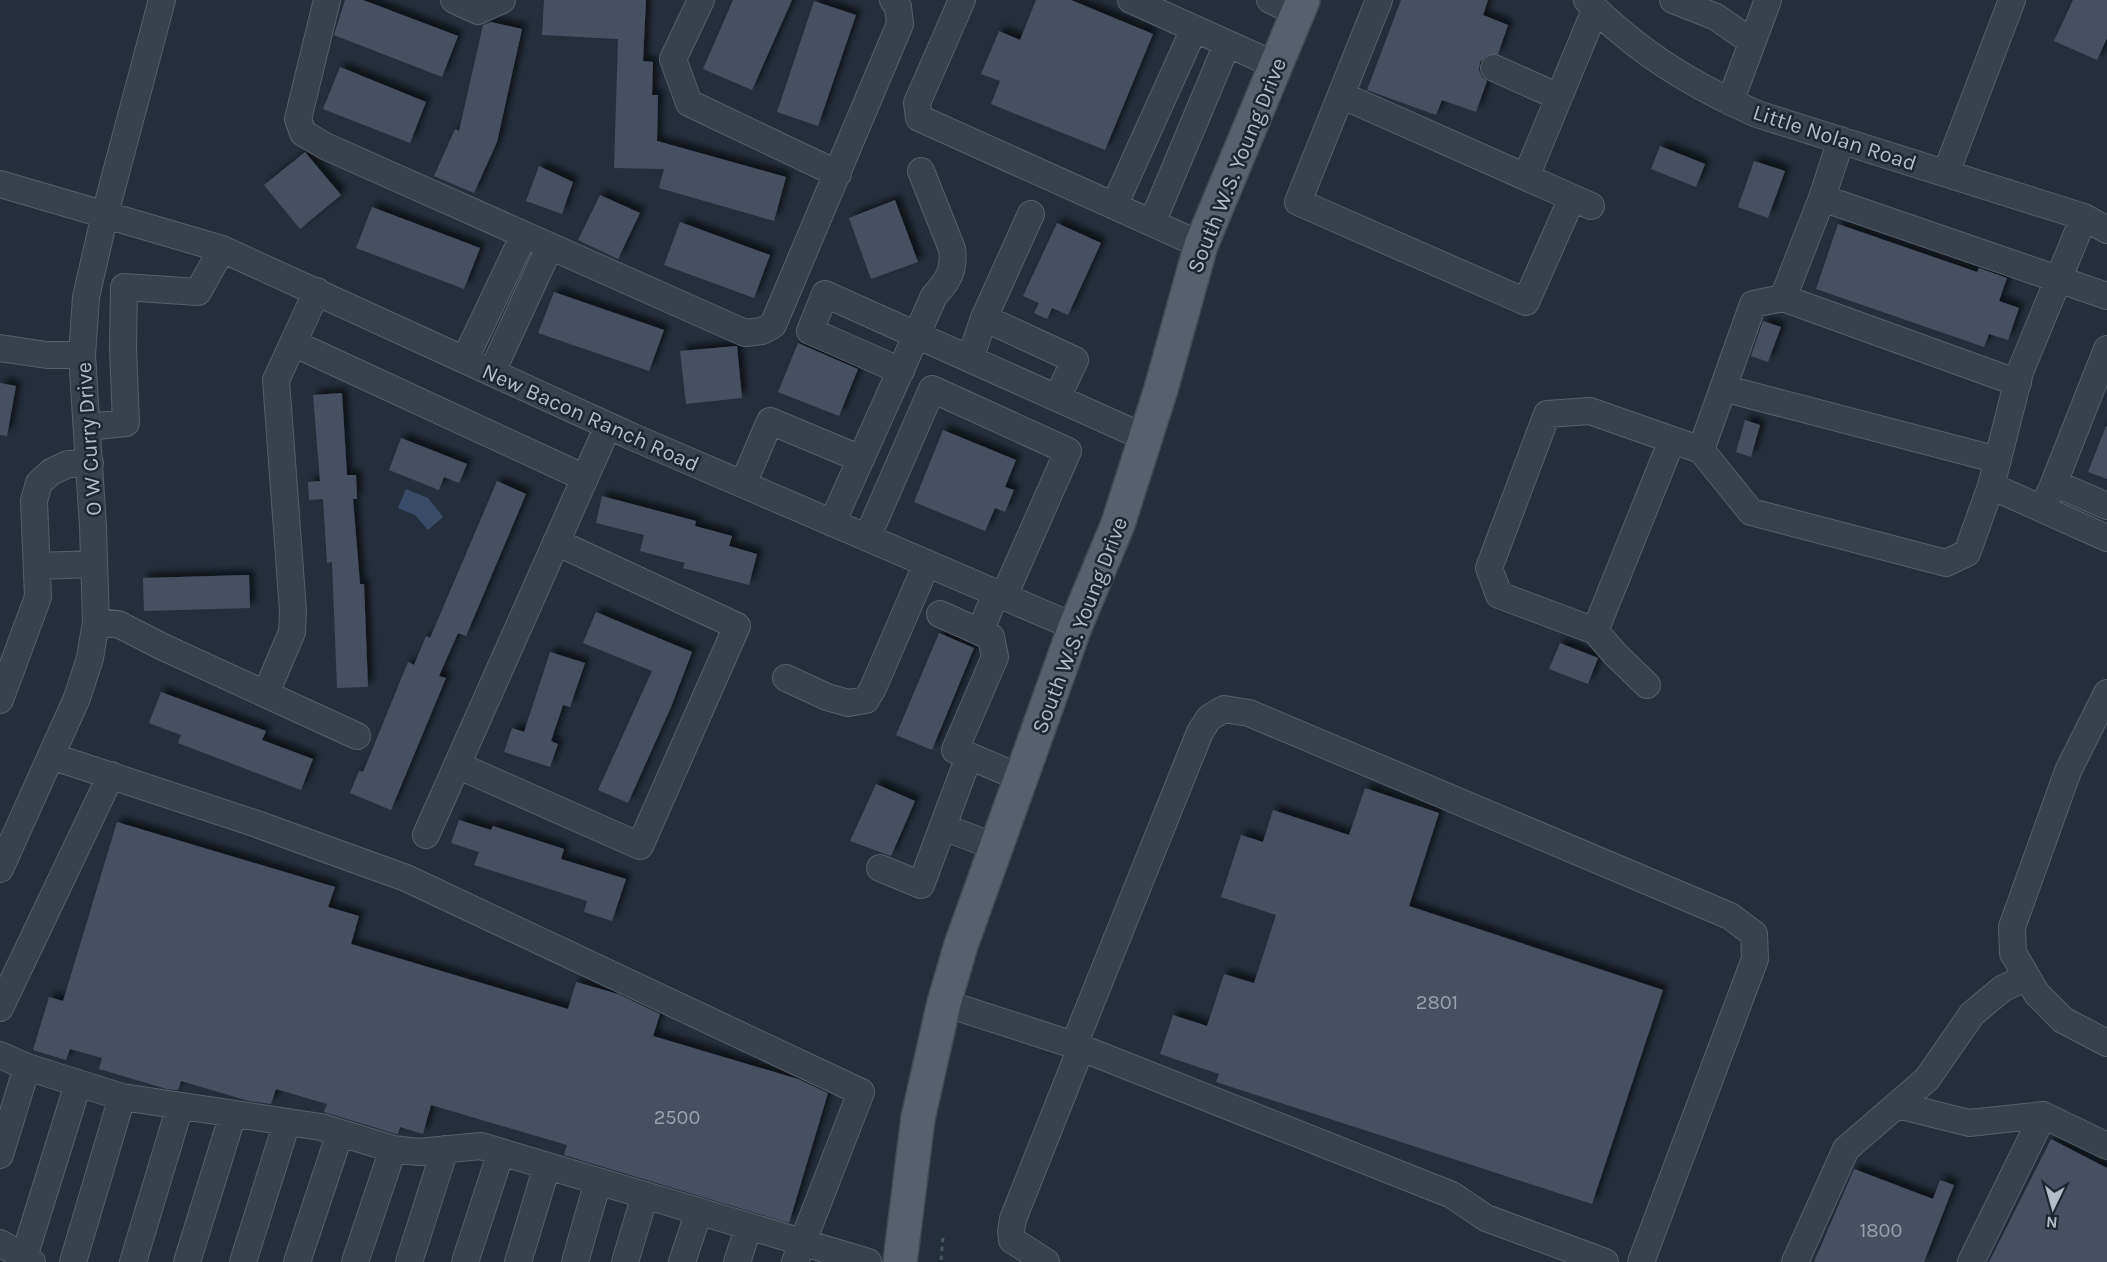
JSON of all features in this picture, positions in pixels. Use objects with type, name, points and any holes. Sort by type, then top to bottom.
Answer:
[{"type":"main road","name":"South W.S. Young Drive","points":[[900,1262],[918,1118],[944,1003],[961,945],[1075,627],[1118,524],[1146,438],[1201,245],[1275,65],[1290,4]]},
{"type":"street","name":"O W Curry Drive","points":[[3,853],[77,699],[90,658],[96,622],[90,463],[82,355],[86,297],[105,214],[162,0]]},
{"type":"street","points":[[327,0],[298,119],[303,133],[325,146],[744,333],[762,331],[773,325],[900,24],[898,7],[893,0]]},
{"type":"street","points":[[454,0],[478,11],[502,0]]},
{"type":"street","points":[[701,0],[673,59],[689,103],[838,174]]},
{"type":"street","points":[[962,0],[917,104],[919,118],[1201,245]]},
{"type":"street","points":[[1131,0],[1275,65]]},
{"type":"street","points":[[1341,95],[1581,202],[1526,302],[1298,202],[1379,0]]},
{"type":"street","points":[[1672,0],[1716,16],[1752,42]]},
{"type":"street","points":[[1730,102],[1768,0]]},
{"type":"street","points":[[1946,173],[2012,0]]},
{"type":"street","points":[[1526,177],[1559,97],[1591,5]]},
{"type":"street","name":"Little Nolan Road","points":[[1591,5],[1653,58],[1714,95],[1757,114],[2084,217],[2107,230]]},
{"type":"street","points":[[1114,206],[1194,28]]},
{"type":"street","points":[[1152,223],[1227,44]]},
{"type":"street","points":[[1494,68],[1559,97]]},
{"type":"street","points":[[1783,298],[1822,198],[1841,140]]},
{"type":"street","points":[[832,523],[934,296],[950,278],[954,262],[952,249],[921,171]]},
{"type":"street","name":"New Bacon Ranch Road","points":[[0,184],[222,249],[608,426],[1075,627]]},
{"type":"street","points":[[1822,198],[2107,296]]},
{"type":"street","points":[[970,359],[984,318],[1031,214]]},
{"type":"street","points":[[1647,685],[1595,631],[1499,595],[1489,567],[1548,414],[1590,411],[1701,450],[1751,512],[1947,563],[1967,553],[1991,486],[2020,372],[2084,217]]},
{"type":"street","points":[[465,359],[524,235]]},
{"type":"street","points":[[492,372],[550,246]]},
{"type":"street","points":[[87,427],[126,423],[123,348],[124,287],[198,292],[222,249]]},
{"type":"street","points":[[266,693],[292,632],[293,611],[276,380],[316,291]]},
{"type":"street","points":[[901,371],[810,331],[825,294],[1146,438]]},
{"type":"street","points":[[1701,450],[1753,304],[1783,298],[2018,383]]},
{"type":"street","points":[[984,318],[1075,360],[1057,398]]},
{"type":"street","points":[[293,343],[585,478]]},
{"type":"street","points":[[0,348],[47,355],[82,355]]},
{"type":"street","points":[[2044,508],[2107,349]]},
{"type":"street","points":[[1723,388],[1998,460]]},
{"type":"street","points":[[867,538],[932,389],[1068,451],[980,632]]},
{"type":"street","points":[[743,484],[770,421],[861,459]]},
{"type":"street","points":[[426,835],[608,426]]},
{"type":"street","points":[[1595,631],[1672,440]]},
{"type":"street","points":[[0,700],[38,597],[34,501],[39,483],[51,472],[69,464],[90,463]]},
{"type":"street","points":[[2054,483],[2107,506]]},
{"type":"street","points":[[1991,486],[2107,538]]},
{"type":"street","points":[[457,765],[640,846],[737,626],[556,542]]},
{"type":"street","points":[[786,678],[827,697],[848,703],[866,700],[927,563]]},
{"type":"street","points":[[37,566],[94,564]]},
{"type":"street","points":[[940,614],[991,637],[995,657],[955,750],[1021,778]]},
{"type":"street","points":[[96,622],[118,624],[357,736]]},
{"type":"street","points":[[2107,693],[2068,771],[2012,927],[2013,953],[2037,994],[2062,1020],[2107,1043]]},
{"type":"street","points":[[1046,1262],[1012,1240],[1013,1219],[1077,1047],[1200,732],[1209,718],[1224,709],[1249,713],[1730,916],[1754,934],[1755,959],[1641,1262]]},
{"type":"street","points":[[51,756],[254,823],[406,878],[861,1092],[798,1252]]},
{"type":"street","points":[[880,868],[921,885],[969,756]]},
{"type":"street","points":[[0,1008],[111,775]]},
{"type":"street","points":[[943,827],[996,847]]},
{"type":"street","points":[[1795,1262],[1846,1149],[1927,1079],[1972,1014],[2002,989],[2026,976]]},
{"type":"street","points":[[944,1003],[1077,1047],[1452,1195],[1486,1218],[1605,1262]]},
{"type":"street","points":[[0,1055],[27,1068],[122,1097],[321,1127],[393,1149],[418,1152],[481,1146],[749,1226],[798,1252],[868,1262]]},
{"type":"street","points":[[0,1155],[27,1068]]},
{"type":"street","points":[[0,1243],[28,1260],[78,1084]]},
{"type":"street","points":[[73,1262],[122,1097]]},
{"type":"street","points":[[1897,1105],[1969,1123],[2043,1115],[2107,1146]]},
{"type":"street","points":[[133,1262],[180,1106]]},
{"type":"street","points":[[187,1262],[233,1114]]},
{"type":"street","points":[[1971,1262],[2043,1115]]},
{"type":"street","points":[[243,1262],[287,1122]]},
{"type":"street","points":[[297,1262],[340,1133]]},
{"type":"street","points":[[355,1262],[393,1149]]},
{"type":"street","points":[[409,1262],[445,1149]]},
{"type":"street","points":[[465,1262],[501,1152]]},
{"type":"street","points":[[518,1262],[547,1166]]},
{"type":"street","points":[[575,1262],[598,1181]]},
{"type":"street","points":[[625,1262],[645,1195]]},
{"type":"street","points":[[682,1262],[699,1211]]},
{"type":"street","points":[[737,1262],[749,1226]]},
{"type":"path","points":[[941,1260],[944,1238]]},
{"type":"water","points":[[406,489],[428,498],[443,517],[428,530],[415,515],[398,508]]},
{"type":"building","points":[[345,0],[363,0],[458,36],[442,77],[334,35]]},
{"type":"building","points":[[544,0],[646,0],[643,61],[653,62],[652,95],[658,95],[657,141],[786,177],[774,221],[659,188],[664,169],[614,168],[618,39],[542,35]]},
{"type":"building","points":[[733,0],[792,0],[752,90],[703,69]]},
{"type":"building","points":[[1036,0],[1071,0],[1153,34],[1105,150],[991,104],[1000,81],[981,74],[999,31],[1020,40]]},
{"type":"building","points":[[1401,0],[1488,0],[1483,15],[1508,25],[1498,54],[1486,56],[1480,62],[1479,70],[1487,81],[1476,112],[1442,100],[1436,115],[1367,90]]},
{"type":"building","points":[[2073,0],[2107,0],[2107,38],[2097,60],[2054,41]]},
{"type":"building","points":[[814,1],[856,15],[818,126],[777,112]]},
{"type":"building","points":[[491,22],[522,29],[497,142],[474,193],[434,176],[455,129],[459,131],[483,25]]},
{"type":"building","points":[[340,67],[426,102],[410,143],[323,109]]},
{"type":"building","points":[[1660,146],[1705,164],[1696,187],[1651,169]]},
{"type":"building","points":[[305,152],[341,195],[300,229],[264,185]]},
{"type":"building","points":[[1754,161],[1785,171],[1768,218],[1738,207]]},
{"type":"building","points":[[539,166],[573,182],[562,214],[526,201]]},
{"type":"building","points":[[600,195],[640,213],[618,259],[578,240]]},
{"type":"building","points":[[895,200],[918,262],[871,279],[849,218]]},
{"type":"building","points":[[372,207],[480,248],[464,289],[356,248]]},
{"type":"building","points":[[680,222],[770,255],[754,298],[664,265]]},
{"type":"building","points":[[1057,223],[1101,243],[1068,315],[1052,308],[1047,319],[1034,313],[1039,303],[1023,296]]},
{"type":"building","points":[[1838,224],[1977,272],[1979,268],[2007,278],[1999,301],[2019,308],[2008,340],[1989,334],[1984,347],[1816,289]]},
{"type":"building","points":[[554,292],[664,330],[649,371],[538,333]]},
{"type":"building","points":[[1763,321],[1781,327],[1768,362],[1751,356]]},
{"type":"building","points":[[798,343],[858,369],[839,416],[778,392]]},
{"type":"building","points":[[737,346],[742,398],[686,404],[680,351]]},
{"type":"building","points":[[0,383],[16,386],[7,436],[0,435]]},
{"type":"building","points":[[342,393],[347,475],[356,475],[357,499],[353,499],[360,584],[364,584],[368,687],[337,688],[332,562],[327,563],[323,499],[309,500],[308,482],[320,481],[313,395]]},
{"type":"building","points":[[1745,420],[1760,425],[1751,457],[1736,452]]},
{"type":"building","points":[[2107,427],[2107,479],[2088,472]]},
{"type":"building","points":[[943,430],[1016,460],[1005,487],[1014,490],[1005,512],[995,508],[985,531],[914,502]]},
{"type":"building","points":[[401,438],[467,464],[459,483],[444,477],[439,490],[389,470]]},
{"type":"building","points":[[497,481],[526,494],[466,636],[458,633],[439,676],[446,678],[391,810],[350,793],[359,771],[363,772],[408,662],[414,665],[426,636],[430,638]]},
{"type":"building","points":[[602,496],[696,521],[695,526],[732,536],[729,546],[757,554],[749,585],[683,568],[685,563],[640,551],[644,535],[596,523]]},
{"type":"building","points":[[249,575],[250,608],[144,611],[143,578]]},
{"type":"building","points":[[596,612],[692,652],[671,707],[628,803],[598,790],[652,671],[583,643]]},
{"type":"building","points":[[939,633],[974,648],[932,750],[896,735]]},
{"type":"building","points":[[1560,643],[1598,658],[1588,684],[1549,669]]},
{"type":"building","points":[[550,652],[585,663],[570,707],[563,705],[551,741],[558,744],[550,767],[504,752],[512,728],[524,732]]},
{"type":"building","points":[[161,692],[266,731],[262,740],[313,759],[301,790],[178,743],[181,735],[149,723]]},
{"type":"building","points":[[876,784],[915,801],[891,856],[850,841]]},
{"type":"building","points":[[1365,788],[1439,813],[1409,906],[1663,990],[1592,1204],[1216,1082],[1219,1074],[1160,1054],[1173,1015],[1207,1026],[1224,974],[1254,983],[1276,915],[1221,897],[1241,835],[1263,842],[1273,810],[1349,835]]},
{"type":"building","points":[[459,820],[491,830],[493,826],[564,849],[561,859],[626,879],[612,921],[584,912],[587,901],[474,865],[479,852],[451,843]]},
{"type":"building","points":[[117,822],[335,887],[328,907],[359,916],[351,944],[568,1009],[576,982],[618,994],[660,1014],[653,1036],[798,1079],[828,1093],[789,1223],[564,1155],[567,1145],[431,1105],[423,1134],[400,1127],[396,1134],[324,1112],[327,1104],[276,1089],[271,1104],[249,1101],[181,1081],[178,1090],[167,1089],[99,1069],[102,1058],[70,1049],[66,1060],[33,1050],[49,997],[63,1001]]},
{"type":"building","points":[[2051,1139],[2107,1168],[2107,1262],[1989,1262]]},
{"type":"building","points":[[1854,1169],[1933,1199],[1940,1180],[1954,1185],[1924,1262],[1814,1262]]}]
